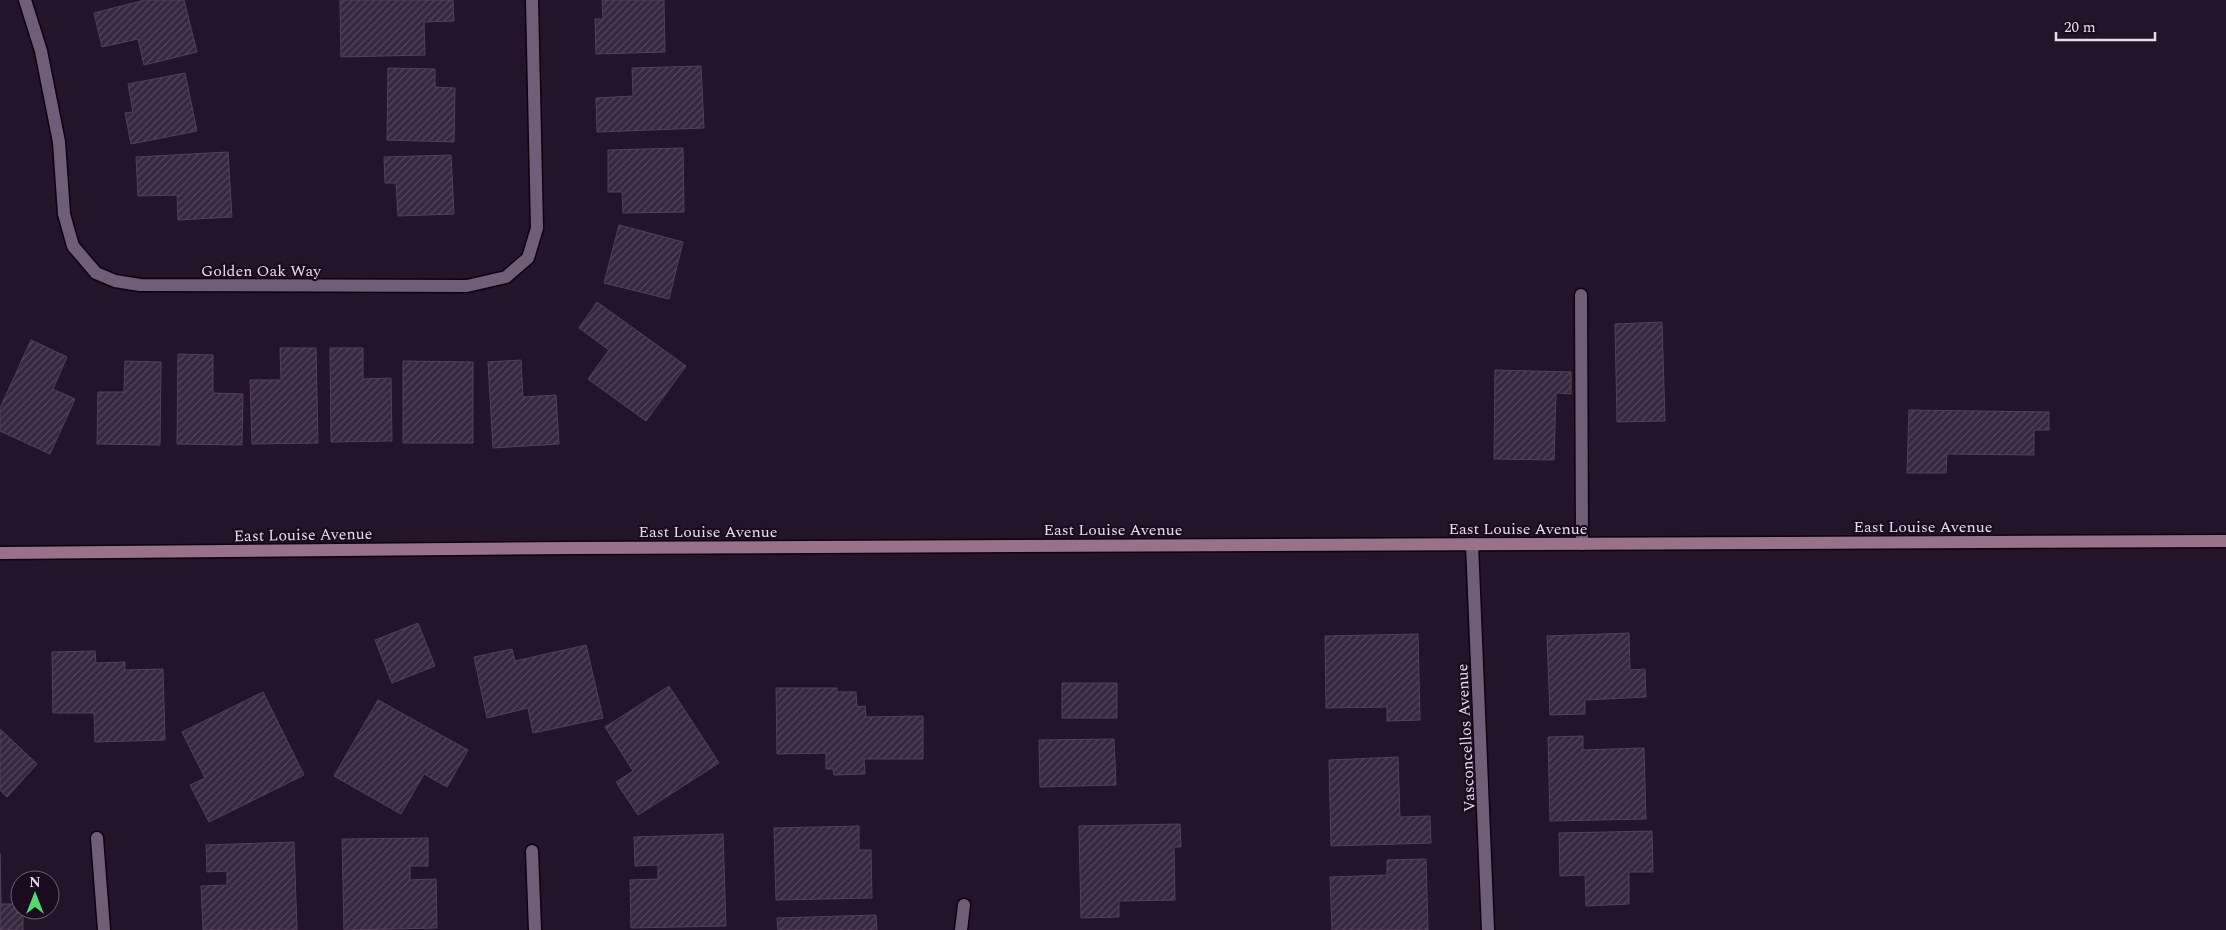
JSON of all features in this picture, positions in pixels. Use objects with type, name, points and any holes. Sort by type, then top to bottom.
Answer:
[{"type":"street","name":"Golden Oak Way","points":[[25,0],[41,51],[59,142],[64,214],[72,246],[96,273],[115,281],[132,284],[467,286],[506,276],[528,258],[537,228],[532,0]]},
{"type":"street","points":[[1581,295],[1582,544]]},
{"type":"street","name":"East Louise Avenue","points":[[0,553],[561,548],[2226,541]]},
{"type":"street","name":"Vasconcellos Avenue","points":[[1472,544],[1488,930]]},
{"type":"street","points":[[97,838],[104,930]]},
{"type":"street","points":[[532,851],[535,930]]},
{"type":"street","points":[[961,930],[964,905]]},
{"type":"building","points":[[145,0],[184,0],[197,52],[144,65],[138,39],[102,47],[94,13]]},
{"type":"building","points":[[340,0],[453,0],[454,21],[424,22],[425,55],[341,57]]},
{"type":"building","points":[[602,0],[664,0],[665,52],[596,54],[595,19],[603,19]]},
{"type":"building","points":[[701,66],[704,128],[597,132],[596,98],[633,96],[632,68]]},
{"type":"building","points":[[388,68],[435,69],[435,87],[455,88],[454,142],[387,140]]},
{"type":"building","points":[[185,73],[197,131],[131,144],[125,113],[133,112],[128,84]]},
{"type":"building","points":[[683,148],[684,212],[623,213],[622,192],[608,192],[608,150]]},
{"type":"building","points":[[228,152],[232,217],[178,220],[177,195],[138,196],[136,157]]},
{"type":"building","points":[[451,155],[454,214],[398,216],[396,183],[385,183],[384,157]]},
{"type":"building","points":[[619,225],[683,242],[669,299],[604,283]]},
{"type":"building","points":[[597,302],[686,366],[646,421],[588,379],[609,350],[579,328]]},
{"type":"building","points":[[1662,322],[1665,421],[1617,422],[1615,324]]},
{"type":"building","points":[[31,340],[67,357],[53,389],[75,399],[50,454],[0,431],[0,408]]},
{"type":"building","points":[[280,348],[316,348],[318,443],[252,444],[250,380],[281,380]]},
{"type":"building","points":[[330,348],[363,348],[363,379],[391,378],[392,441],[331,442]]},
{"type":"building","points":[[178,354],[213,355],[213,393],[243,394],[242,445],[177,444]]},
{"type":"building","points":[[521,360],[523,397],[556,395],[559,444],[493,448],[488,362]]},
{"type":"building","points":[[125,361],[161,362],[160,445],[97,444],[98,392],[124,392]]},
{"type":"building","points":[[403,361],[473,362],[473,443],[403,443]]},
{"type":"building","points":[[1495,370],[1571,372],[1571,394],[1556,393],[1554,460],[1494,459]]},
{"type":"building","points":[[1909,410],[2049,412],[2049,430],[2034,430],[2034,455],[1947,454],[1946,473],[1907,473]]},
{"type":"building","points":[[418,623],[435,666],[392,683],[375,640]]},
{"type":"building","points":[[1629,633],[1630,670],[1645,669],[1646,697],[1585,700],[1585,714],[1550,715],[1547,636]]},
{"type":"building","points":[[1418,634],[1420,720],[1387,721],[1387,707],[1326,708],[1325,636]]},
{"type":"building","points":[[586,645],[603,718],[533,733],[528,708],[487,718],[474,657],[512,649],[515,661]]},
{"type":"building","points":[[95,651],[96,663],[125,662],[125,670],[163,669],[165,740],[95,742],[94,713],[53,713],[52,652]]},
{"type":"building","points":[[1062,683],[1117,683],[1117,718],[1062,718]]},
{"type":"building","points":[[669,686],[719,763],[638,815],[616,782],[633,771],[605,727]]},
{"type":"building","points":[[776,688],[837,688],[837,692],[856,692],[857,707],[865,706],[866,717],[923,716],[923,759],[864,759],[865,774],[834,775],[833,769],[826,769],[826,753],[777,754]]},
{"type":"building","points":[[263,692],[304,775],[209,822],[190,785],[205,778],[182,732]]},
{"type":"building","points":[[378,700],[468,750],[447,787],[424,774],[401,814],[334,776]]},
{"type":"building","points":[[0,729],[37,764],[7,797],[0,790]]},
{"type":"building","points":[[1583,736],[1583,750],[1644,748],[1646,819],[1550,821],[1548,737]]},
{"type":"building","points":[[1114,739],[1116,785],[1040,787],[1039,740]]},
{"type":"building","points":[[1398,757],[1400,817],[1430,816],[1431,843],[1331,846],[1329,760]]},
{"type":"building","points":[[1180,824],[1181,847],[1174,847],[1175,900],[1119,901],[1119,917],[1081,918],[1079,826]]},
{"type":"building","points":[[859,826],[859,850],[871,850],[872,898],[776,900],[774,828]]},
{"type":"building","points":[[1652,831],[1653,872],[1629,872],[1629,904],[1586,906],[1585,875],[1560,876],[1559,833]]},
{"type":"building","points":[[723,834],[726,926],[631,928],[630,880],[658,879],[658,865],[635,866],[634,837]]},
{"type":"building","points":[[428,838],[428,866],[410,866],[410,880],[436,879],[437,928],[344,930],[342,839]]},
{"type":"building","points":[[294,842],[297,930],[203,930],[201,886],[227,885],[227,871],[207,872],[206,845]]},
{"type":"building","points":[[0,853],[1,904],[10,904],[10,920],[23,920],[23,930],[0,930]]},
{"type":"building","points":[[1426,859],[1428,930],[1332,930],[1330,877],[1387,875],[1387,860]]},
{"type":"building","points":[[876,915],[877,930],[778,930],[777,918]]}]
